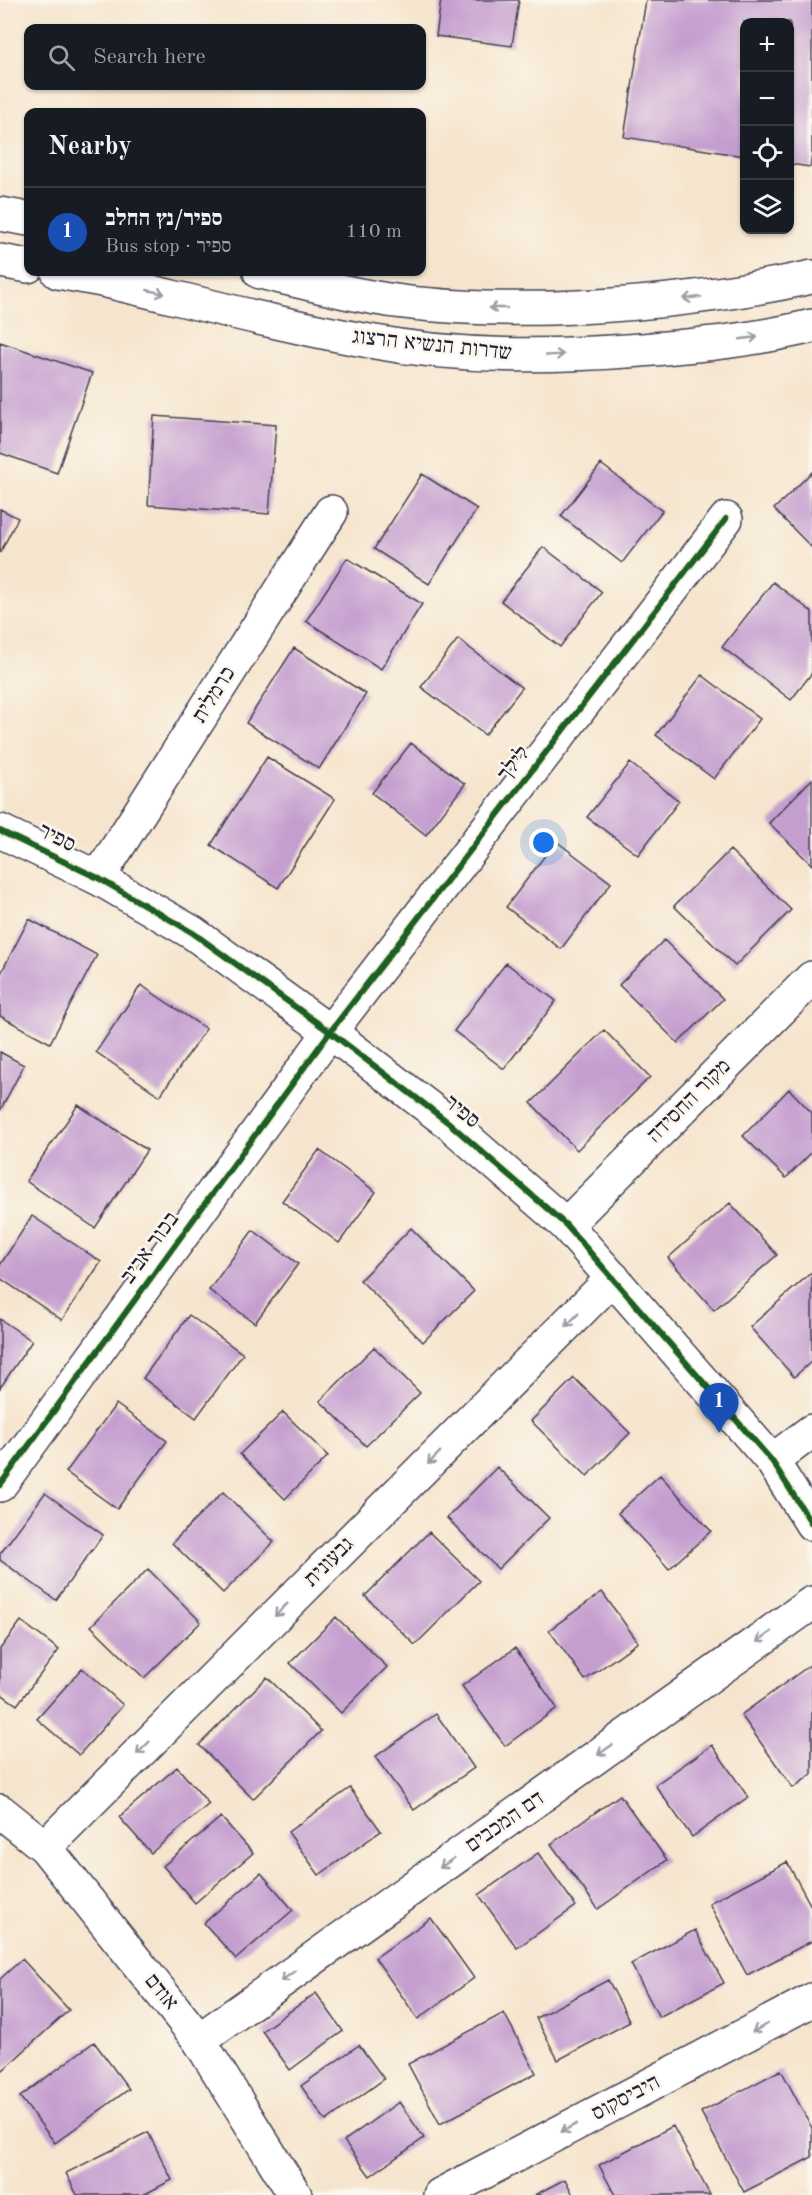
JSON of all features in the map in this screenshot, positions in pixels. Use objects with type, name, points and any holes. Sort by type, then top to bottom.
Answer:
[{"type":"street","points":[[0,214],[24,218]]},
{"type":"street","points":[[0,261],[24,265]]},
{"type":"street","name":"שדרות הנשיא הרצוג","points":[[80,276],[370,341],[453,352],[530,356],[693,346],[780,334],[812,326]]},
{"type":"street","name":"שדרות הנשיא הרצוג","points":[[276,276],[333,290],[402,302],[459,308],[600,306],[685,300],[750,291],[812,277]]},
{"type":"street","name":"כרמלית","points":[[98,878],[331,512]]},
{"type":"street","name":"לילך","points":[[330,1032],[726,519]]},
{"type":"street","name":"ספיר","points":[[0,831],[98,878],[193,933],[330,1032],[448,1123],[566,1225],[772,1461],[812,1524]]},
{"type":"street","name":"מקור החסידה","points":[[566,1225],[812,978]]},
{"type":"street","name":"בכור אביב","points":[[0,1485],[330,1032]]},
{"type":"street","name":"גבעונית","points":[[45,1847],[613,1278]]},
{"type":"street","points":[[772,1461],[812,1431]]},
{"type":"street","name":"דם המכבים","points":[[198,2040],[812,1603]]},
{"type":"street","name":"אודם","points":[[0,1811],[45,1847],[198,2040],[295,2195]]},
{"type":"street","name":"היביסקוס","points":[[440,2195],[812,2000]]},
{"type":"building","points":[[441,0],[519,0],[512,46],[436,36]]},
{"type":"building","points":[[646,0],[812,0],[812,155],[810,167],[794,165],[794,18],[740,18],[740,155],[624,137]]},
{"type":"building","points":[[0,342],[92,373],[57,473],[0,453]]},
{"type":"building","points":[[154,416],[276,425],[269,514],[148,505]]},
{"type":"building","points":[[601,464],[662,511],[622,563],[561,516]]},
{"type":"building","points":[[812,472],[812,548],[774,509]]},
{"type":"building","points":[[422,474],[477,509],[429,584],[374,549]]},
{"type":"building","points":[[0,509],[18,518],[0,553]]},
{"type":"building","points":[[543,547],[602,592],[560,647],[501,601]]},
{"type":"building","points":[[347,558],[422,604],[381,669],[306,621]]},
{"type":"building","points":[[773,582],[812,612],[812,673],[791,700],[722,647]]},
{"type":"building","points":[[458,639],[522,688],[485,735],[421,687]]},
{"type":"building","points":[[294,648],[366,694],[319,769],[246,723]]},
{"type":"building","points":[[702,675],[760,719],[714,779],[656,735]]},
{"type":"building","points":[[411,743],[465,784],[426,835],[372,793]]},
{"type":"building","points":[[267,757],[335,799],[278,888],[211,845]]},
{"type":"building","points":[[630,763],[679,801],[638,855],[587,817]]},
{"type":"building","points":[[812,779],[812,865],[769,823]]},
{"type":"building","points":[[556,841],[611,883],[561,949],[506,907]]},
{"type":"building","points":[[730,850],[791,910],[735,966],[674,906]]},
{"type":"building","points":[[29,919],[97,955],[50,1043],[0,1016],[0,975]]},
{"type":"building","points":[[664,940],[723,999],[678,1043],[619,985]]},
{"type":"building","points":[[506,963],[556,1001],[504,1069],[454,1031]]},
{"type":"building","points":[[141,985],[206,1029],[160,1096],[96,1052]]},
{"type":"building","points":[[604,1030],[650,1077],[577,1150],[531,1103]]},
{"type":"building","points":[[0,1052],[24,1065],[0,1111]]},
{"type":"building","points":[[789,1089],[812,1113],[812,1152],[786,1178],[743,1136]]},
{"type":"building","points":[[78,1105],[147,1150],[95,1228],[26,1181]]},
{"type":"building","points":[[319,1150],[376,1192],[339,1243],[282,1201]]},
{"type":"building","points":[[730,1203],[777,1255],[714,1310],[668,1258]]},
{"type":"building","points":[[32,1216],[101,1262],[62,1320],[0,1278],[0,1265]]},
{"type":"building","points":[[411,1228],[474,1291],[423,1342],[360,1280]]},
{"type":"building","points":[[253,1230],[298,1264],[255,1323],[209,1290]]},
{"type":"building","points":[[812,1272],[812,1361],[794,1377],[750,1327]]},
{"type":"building","points":[[189,1315],[243,1354],[196,1418],[143,1378]]},
{"type":"building","points":[[0,1319],[32,1341],[0,1388]]},
{"type":"building","points":[[374,1347],[420,1393],[366,1446],[320,1401]]},
{"type":"building","points":[[574,1378],[630,1433],[587,1476],[531,1421]]},
{"type":"building","points":[[116,1404],[167,1441],[117,1509],[66,1472]]},
{"type":"building","points":[[283,1412],[328,1456],[285,1499],[240,1454]]},
{"type":"building","points":[[497,1467],[549,1518],[498,1569],[447,1518]]},
{"type":"building","points":[[660,1475],[711,1531],[669,1569],[618,1513]]},
{"type":"building","points":[[223,1492],[274,1542],[223,1593],[172,1543]]},
{"type":"building","points":[[45,1493],[103,1535],[56,1600],[0,1560],[0,1554]]},
{"type":"building","points":[[429,1532],[479,1581],[415,1645],[365,1596]]},
{"type":"building","points":[[148,1569],[201,1622],[144,1678],[91,1626]]},
{"type":"building","points":[[602,1592],[638,1642],[585,1680],[549,1630]]},
{"type":"building","points":[[336,1617],[387,1667],[341,1713],[290,1663]]},
{"type":"building","points":[[21,1621],[59,1650],[17,1705],[0,1693],[0,1649]]},
{"type":"building","points":[[515,1648],[557,1708],[505,1746],[462,1686]]},
{"type":"building","points":[[810,1665],[812,1668],[812,1774],[793,1788],[741,1715]]},
{"type":"building","points":[[82,1668],[123,1705],[79,1755],[37,1719]]},
{"type":"building","points":[[267,1677],[321,1731],[253,1799],[199,1745]]},
{"type":"building","points":[[436,1714],[474,1768],[414,1810],[375,1757]]},
{"type":"building","points":[[712,1745],[748,1797],[692,1837],[655,1785]]},
{"type":"building","points":[[177,1767],[209,1804],[151,1853],[119,1817]]},
{"type":"building","points":[[350,1788],[381,1831],[319,1875],[288,1832]]},
{"type":"building","points":[[620,1795],[667,1860],[598,1909],[551,1844]]},
{"type":"building","points":[[221,1817],[253,1853],[195,1903],[163,1866]]},
{"type":"building","points":[[538,1853],[576,1906],[517,1948],[479,1895]]},
{"type":"building","points":[[787,1862],[812,1908],[812,1941],[747,1975],[709,1903]]},
{"type":"building","points":[[261,1873],[293,1910],[236,1959],[204,1923]]},
{"type":"building","points":[[431,1918],[474,1978],[418,2019],[375,1958]]},
{"type":"building","points":[[695,1930],[724,1983],[659,2017],[631,1964]]},
{"type":"building","points":[[22,1959],[69,2010],[3,2070],[0,2067],[0,1979]]},
{"type":"building","points":[[608,1980],[630,2022],[558,2060],[536,2018]]},
{"type":"building","points":[[316,1993],[343,2031],[290,2070],[262,2031]]},
{"type":"building","points":[[504,2013],[536,2073],[440,2124],[408,2064]]},
{"type":"building","points":[[94,2042],[129,2089],[55,2143],[20,2097]]},
{"type":"building","points":[[359,2045],[384,2079],[326,2121],[301,2086]]},
{"type":"building","points":[[781,2070],[812,2128],[812,2157],[744,2192],[701,2112]]},
{"type":"building","points":[[399,2102],[424,2138],[370,2176],[344,2141]]},
{"type":"building","points":[[673,2126],[710,2195],[615,2195],[599,2165]]},
{"type":"building","points":[[148,2132],[172,2180],[143,2195],[77,2195],[66,2173]]},
{"type":"building","points":[[565,2179],[573,2195],[535,2195]]},
{"type":"cycle path","points":[[0,1485],[330,1032],[726,519]]},
{"type":"cycle path","points":[[0,831],[98,878],[193,933],[330,1032],[449,1123],[566,1225],[772,1461],[812,1524]]},
{"type":"place","name":"ספיר/נץ החלב","points":[[719,1433]]}]
